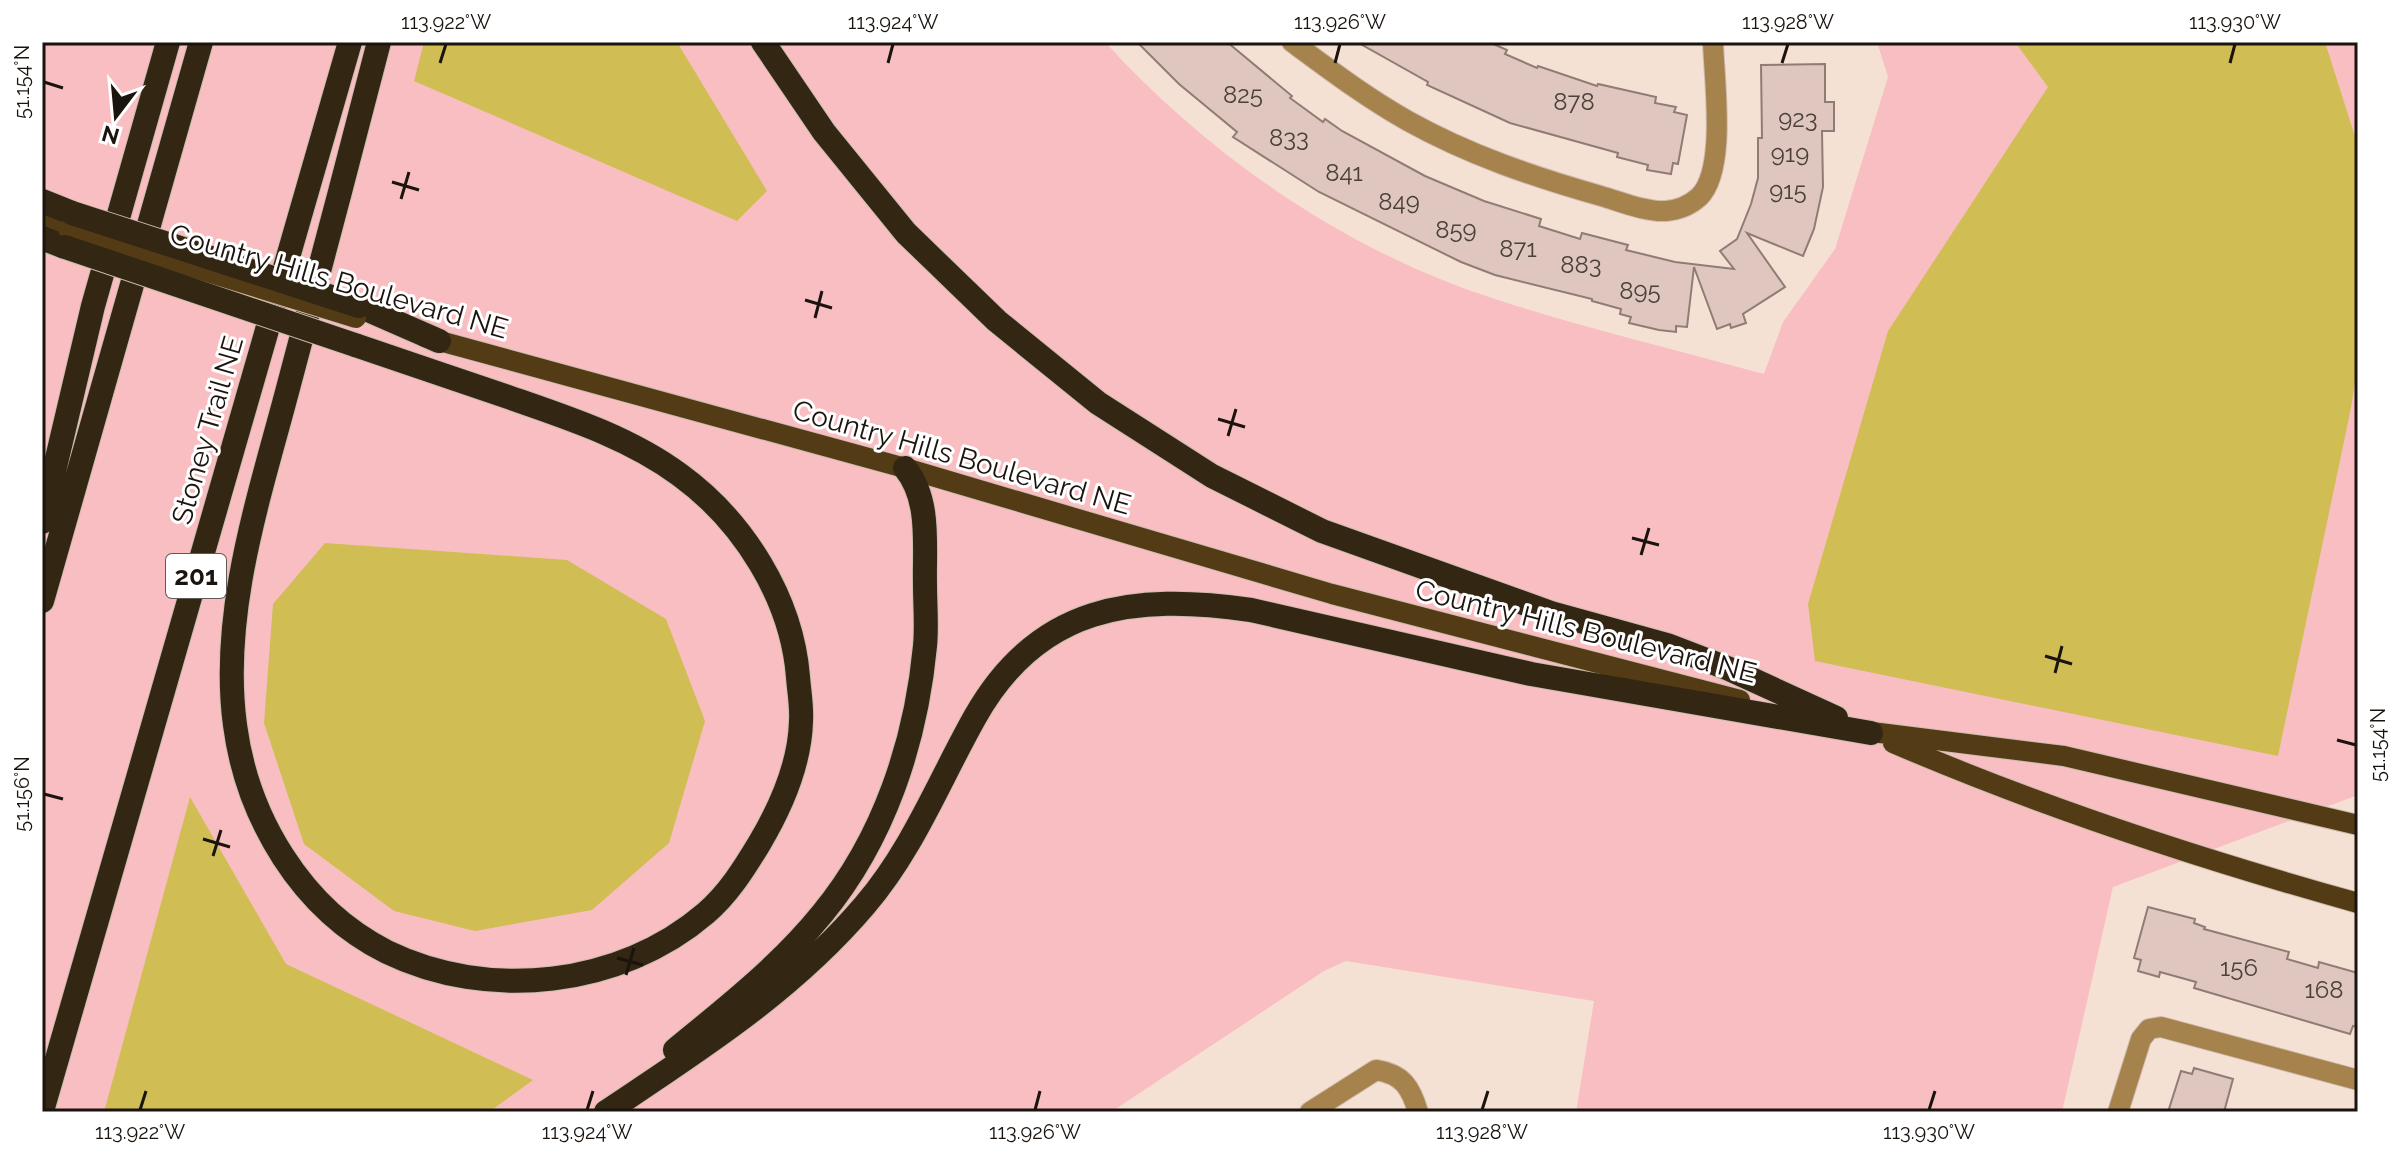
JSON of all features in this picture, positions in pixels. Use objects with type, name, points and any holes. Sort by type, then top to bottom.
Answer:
[{"type":"highway","points":[[42,522],[93,306],[168,42]]},
{"type":"highway","points":[[42,601],[201,42]]},
{"type":"highway","name":"Stoney Trail NE","points":[[42,1111],[350,42]]},
{"type":"highway","points":[[42,201],[62,232],[355,345],[577,420],[637,449],[680,475],[719,511],[750,547],[771,583],[786,620],[797,662],[802,723],[789,782],[768,829],[741,874],[707,912],[661,944],[610,968],[553,979],[495,981],[437,972],[384,950],[336,918],[296,876],[265,828],[245,778],[235,725],[230,670],[243,574],[251,532],[379,42]]},
{"type":"highway","points":[[763,42],[824,132],[906,233],[986,310],[1098,403],[1212,476],[1322,531],[1551,613],[1667,645],[1727,668],[1871,733]]},
{"type":"highway","points":[[62,232],[358,312],[439,341]]},
{"type":"highway","points":[[598,1112],[745,993],[822,915],[872,839],[898,775],[913,724],[925,643],[924,515],[915,479],[905,468]]},
{"type":"highway","points":[[606,1112],[733,1027],[807,967],[866,904],[891,871],[976,715],[1012,665],[1049,635],[1096,612],[1168,603],[1238,608],[1531,674],[1871,733]]},
{"type":"main road","points":[[42,222],[62,232]]},
{"type":"main road","name":"Country Hills Boulevard NE","points":[[439,341],[905,468],[1332,594],[1871,733],[2064,756],[2358,825]]},
{"type":"main road","name":"Country Hills Boulevard NE","points":[[1871,733],[1975,778],[2131,835],[2358,903]]},
{"type":"street","points":[[1292,42],[1408,121],[1476,154],[1532,177],[1640,208],[1664,211],[1683,208],[1700,196],[1710,181],[1716,153],[1713,42]]},
{"type":"street","points":[[2118,1112],[2141,1039],[2149,1029],[2161,1027],[2358,1080]]},
{"type":"street","points":[[1310,1112],[1376,1070],[1402,1078],[1412,1090],[1418,1112]]},
{"type":"shaded area","points":[[42,42],[1105,42],[1147,85],[1237,163],[1337,229],[1390,257],[1501,301],[1764,374],[1783,322],[1835,249],[1888,77],[1877,42],[2358,42],[2358,795],[2113,887],[2062,1112],[1576,1112],[1594,1001],[1346,961],[1324,971],[1111,1112],[42,1112]]},
{"type":"shaded area","points":[[424,42],[677,42],[767,191],[737,221],[414,81]]},
{"type":"shaded area","points":[[2015,42],[2325,42],[2358,146],[2358,360],[2351,408],[2278,756],[1815,661],[1808,604],[1888,331],[2048,87]]},
{"type":"shaded area","points":[[325,543],[567,560],[666,619],[705,721],[669,843],[592,910],[475,931],[394,911],[304,844],[264,723],[273,604]]},
{"type":"shaded area","points":[[190,797],[286,964],[533,1080],[489,1112],[104,1112]]},
{"type":"building","points":[[1137,42],[1227,42],[1292,96],[1290,98],[1323,122],[1325,119],[1425,176],[1484,201],[1541,219],[1539,226],[1580,239],[1582,233],[1628,245],[1626,250],[1675,262],[1734,269],[1720,251],[1737,239],[1758,178],[1758,138],[1762,138],[1761,65],[1825,64],[1825,102],[1834,102],[1834,131],[1822,131],[1823,187],[1814,229],[1803,256],[1747,233],[1785,287],[1743,314],[1746,323],[1717,329],[1694,267],[1687,327],[1676,326],[1676,332],[1659,330],[1629,323],[1631,317],[1620,314],[1621,309],[1592,299],[1495,275],[1461,262],[1319,192],[1233,137],[1237,132],[1179,84]]},
{"type":"building","points":[[1357,42],[1489,42],[1507,50],[1505,54],[1537,68],[1597,86],[1656,97],[1655,103],[1676,107],[1674,112],[1687,115],[1678,164],[1673,163],[1671,174],[1647,170],[1648,165],[1617,157],[1618,153],[1510,123],[1427,85],[1428,82]]},
{"type":"building","points":[[2148,907],[2195,919],[2194,923],[2204,929],[2289,952],[2287,959],[2318,968],[2319,962],[2358,973],[2358,1027],[2353,1026],[2350,1034],[2194,988],[2196,982],[2160,972],[2159,977],[2138,971],[2141,960],[2134,958]]},
{"type":"building","points":[[2194,1068],[2233,1079],[2224,1112],[2168,1112],[2181,1071],[2192,1074]]}]
